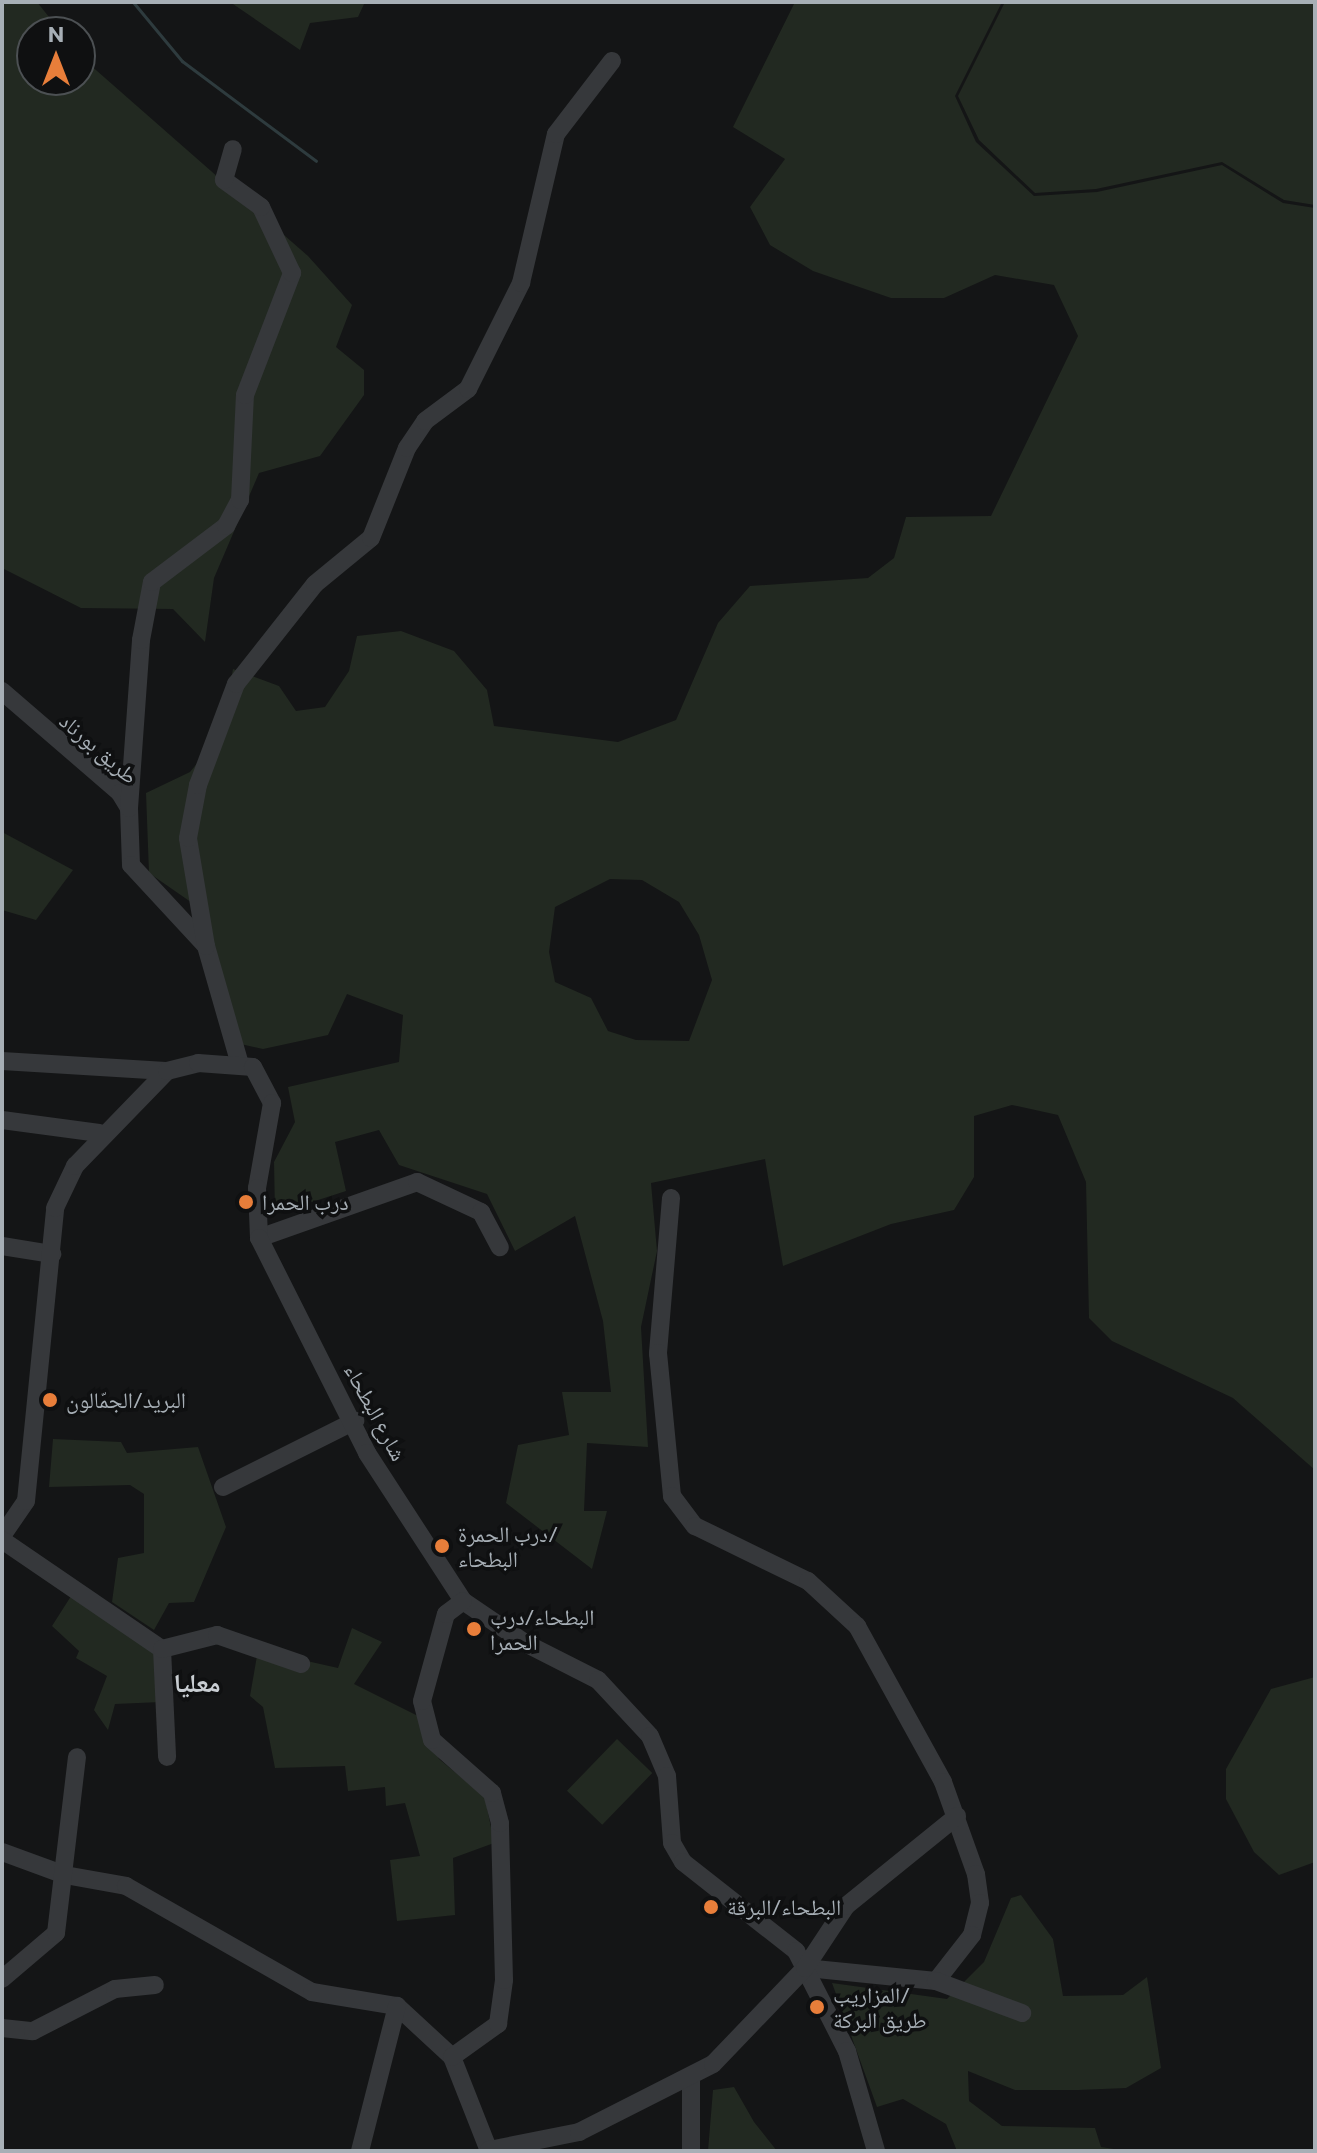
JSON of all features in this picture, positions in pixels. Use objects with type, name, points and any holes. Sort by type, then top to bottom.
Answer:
[{"type":"street","points":[[206,946],[188,838],[198,785],[236,684],[315,584],[371,538],[407,448],[425,421],[468,389],[521,283],[556,134],[612,61]]},
{"type":"street","points":[[129,808],[139,653],[152,582],[226,526],[240,500],[245,395],[292,273],[261,207],[224,180],[233,149]]},
{"type":"street","name":"طريق بورناد","points":[[2,691],[120,793],[129,808],[131,865],[206,946],[239,1061]]},
{"type":"street","points":[[2,1061],[167,1071],[239,1061]]},
{"type":"street","name":"شارع البطحاء","points":[[239,1061],[259,1073],[272,1103],[257,1188],[259,1238],[274,1279],[355,1421],[463,1601],[525,1643],[598,1680],[630,1712],[667,1776],[672,1843],[683,1862],[776,1928],[805,1968],[847,2051],[876,2151]]},
{"type":"street","points":[[167,1071],[99,1133],[55,1208],[26,1501],[2,1538],[162,1649],[217,1635],[301,1664]]},
{"type":"street","points":[[2,1120],[99,1133]]},
{"type":"street","points":[[259,1238],[417,1182],[481,1212],[500,1247]]},
{"type":"street","points":[[671,1198],[658,1353],[672,1496],[695,1526],[808,1581],[857,1626],[957,1816],[976,1874],[979,1917],[953,1968],[936,1981]]},
{"type":"street","points":[[2,1246],[52,1254]]},
{"type":"street","points":[[223,1487],[355,1421]]},
{"type":"street","points":[[452,2057],[498,2024],[504,1980],[500,1823],[492,1793],[432,1740],[422,1701],[446,1614],[463,1601]]},
{"type":"street","points":[[162,1649],[167,1757]]},
{"type":"street","points":[[2,1979],[56,1933],[77,1757]]},
{"type":"street","points":[[2,1852],[65,1875],[126,1886],[174,1919],[249,1950],[312,1992],[397,2006],[452,2057],[489,2150],[579,2132],[691,2079],[805,1968],[846,1906],[957,1816]]},
{"type":"street","points":[[805,1968],[936,1981],[1022,2013]]},
{"type":"street","points":[[2,2028],[33,2031],[115,1989],[155,1985]]},
{"type":"street","points":[[360,2151],[397,2006]]},
{"type":"street","points":[[691,2079],[691,2151]]},
{"type":"shaded area","points":[[2,2],[37,2],[48,16],[16,16],[16,96],[96,96],[96,70],[308,256],[352,305],[336,347],[364,370],[364,395],[320,456],[259,473],[214,578],[205,642],[173,609],[81,608],[2,568]]},
{"type":"shaded area","points":[[230,2],[365,2],[358,17],[310,23],[300,50]]},
{"type":"shaded area","points":[[795,2],[1002,2],[955,96],[976,142],[1034,196],[1097,192],[1222,165],[1283,203],[1315,208],[1315,1470],[1233,1398],[1112,1341],[1089,1318],[1086,1182],[1058,1115],[1012,1105],[974,1116],[974,1177],[954,1210],[891,1224],[783,1266],[765,1159],[651,1183],[657,1251],[641,1327],[648,1447],[587,1443],[584,1511],[607,1511],[592,1569],[506,1503],[518,1445],[569,1435],[562,1392],[611,1392],[603,1321],[575,1216],[515,1251],[487,1194],[399,1165],[379,1130],[335,1142],[346,1191],[275,1214],[274,1162],[295,1122],[288,1087],[399,1062],[403,1015],[347,994],[328,1035],[263,1049],[236,1043],[198,907],[149,873],[146,793],[190,772],[221,734],[233,669],[279,686],[296,711],[325,707],[349,671],[357,636],[401,631],[454,651],[487,690],[494,726],[618,742],[676,720],[718,623],[750,586],[868,578],[894,558],[906,517],[991,516],[1078,336],[1054,285],[995,275],[944,298],[891,298],[813,271],[770,245],[750,207],[785,159],[733,127]],"holes":[[[610,879],[642,880],[679,902],[699,935],[712,980],[689,1041],[636,1040],[608,1031],[591,998],[555,982],[549,952],[555,907]]]},
{"type":"shaded area","points":[[1005,2],[1315,2],[1315,205],[1284,200],[1222,162],[1096,189],[1035,193],[979,140],[958,96]]},
{"type":"shaded area","points":[[2,832],[73,870],[36,920],[2,910]]},
{"type":"shaded area","points":[[53,1439],[121,1442],[127,1453],[198,1447],[226,1527],[194,1602],[169,1603],[154,1630],[112,1602],[118,1558],[144,1553],[144,1494],[130,1485],[49,1487]]},
{"type":"shaded area","points":[[73,1593],[156,1650],[161,1702],[115,1704],[108,1730],[94,1710],[107,1676],[76,1658],[79,1651],[52,1626]]},
{"type":"shaded area","points":[[352,1628],[382,1642],[354,1684],[420,1717],[439,1759],[485,1797],[494,1843],[453,1858],[455,1915],[397,1921],[390,1860],[420,1856],[405,1803],[386,1806],[385,1787],[348,1791],[345,1766],[275,1768],[263,1707],[250,1696],[258,1650],[338,1668]]},
{"type":"shaded area","points":[[1315,1677],[1315,1862],[1279,1875],[1254,1852],[1226,1799],[1226,1769],[1271,1689]]},
{"type":"shaded area","points":[[617,1739],[652,1773],[602,1825],[567,1791]]},
{"type":"shaded area","points":[[1021,1895],[1053,1939],[1063,1996],[1123,1995],[1147,1977],[1161,2068],[1126,2088],[1078,2090],[1015,2090],[968,2071],[969,2101],[1002,2126],[1095,2128],[1101,2147],[1127,2151],[957,2151],[946,2124],[903,2099],[877,2107],[832,1983],[947,1999],[984,1962],[1011,1898]]},
{"type":"shaded area","points":[[734,2087],[754,2122],[777,2151],[708,2151],[713,2090]]},
{"type":"waterway","points":[[133,2],[182,61],[316,161]]},
{"type":"place","name":"درب الحمرا","points":[[246,1202]]},
{"type":"place","name":"البريد/الجمّالون","points":[[50,1400]]},
{"type":"place","name":"درب الحمرة/ البطحاء","points":[[442,1546]]},
{"type":"place","name":"البطحاء/درب الحمرا","points":[[474,1629]]},
{"type":"place","name":"البطحاء/البرقة","points":[[711,1907]]},
{"type":"place","name":"المزاريب/ طريق البركة","points":[[817,2007]]},
{"type":"district","name":"معليا","points":[[197,1682]]}]
